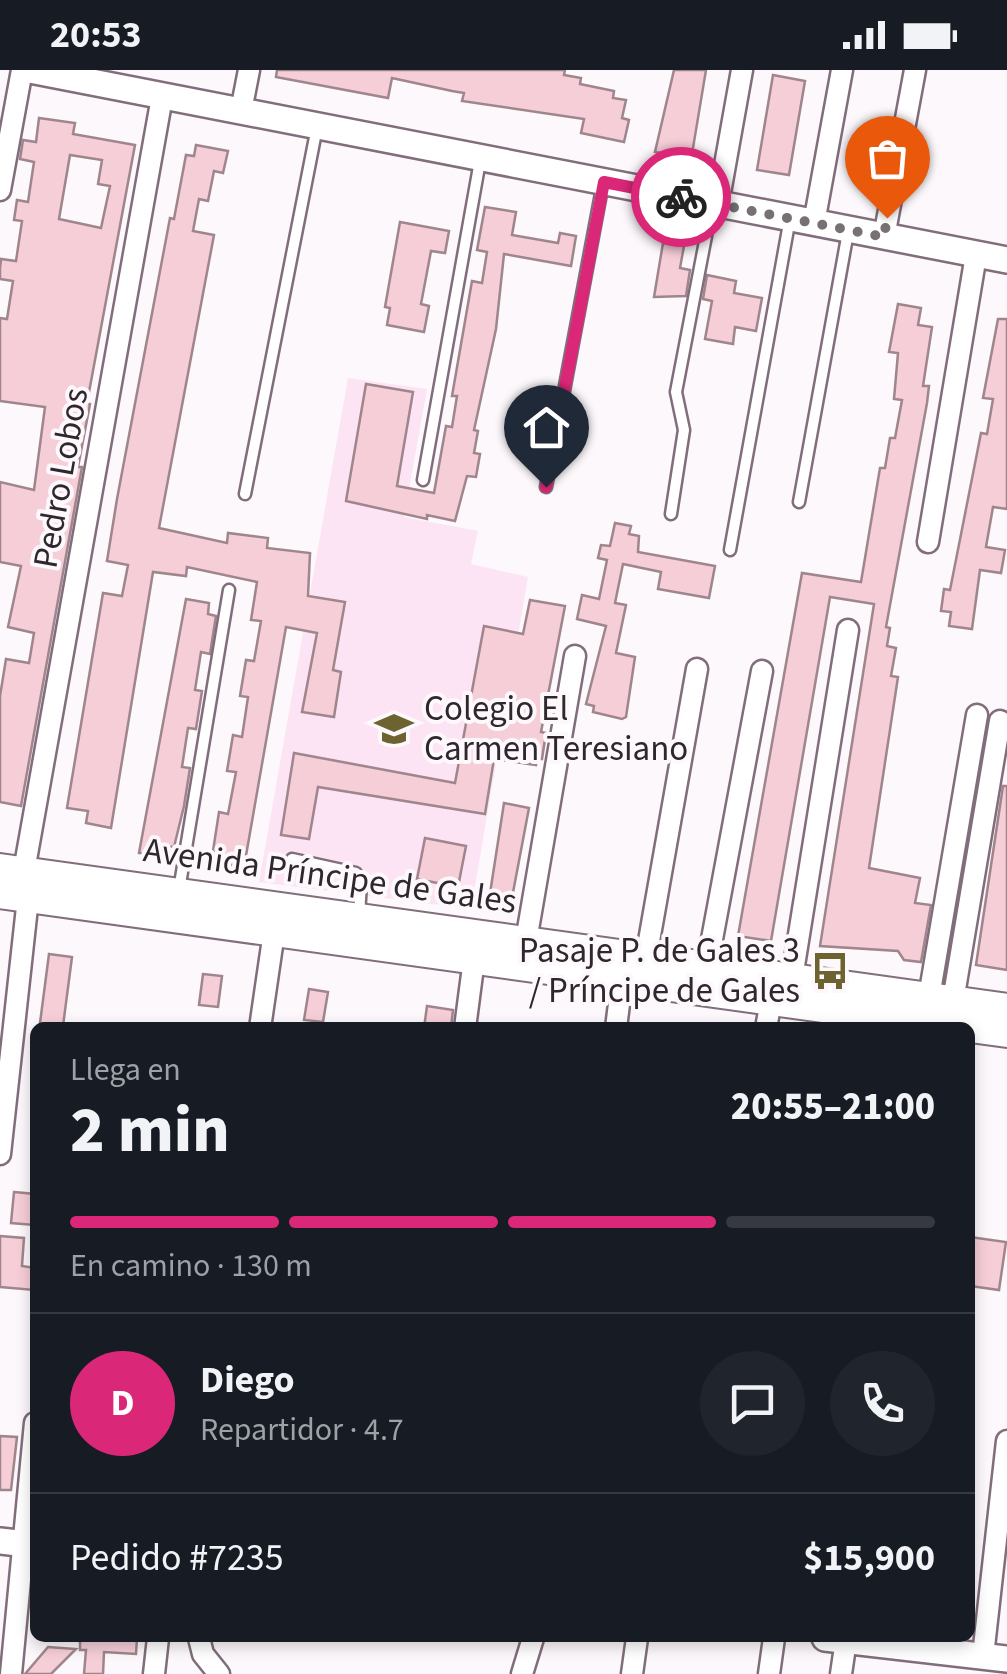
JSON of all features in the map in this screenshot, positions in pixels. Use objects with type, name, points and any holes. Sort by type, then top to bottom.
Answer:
[{"type":"main road","name":"Avenida Príncipe de Gales","points":[[17,879],[274,932],[622,980],[769,1014],[957,1018],[1007,1008]]},
{"type":"main road","name":"Avenida Príncipe de Gales","points":[[0,894],[17,879],[179,892],[792,978],[957,1018]]},
{"type":"main road","name":"Avenida Príncipe de Gales","points":[[975,1023],[1007,1033]]},
{"type":"street","points":[[0,190],[22,70]]},
{"type":"street","points":[[30,70],[109,78],[162,97],[1007,260]]},
{"type":"street","points":[[241,111],[249,70]]},
{"type":"street","points":[[715,204],[742,70]]},
{"type":"street","points":[[802,220],[842,70]]},
{"type":"street","points":[[884,237],[915,70]]},
{"type":"street","name":"Pedro Lobos","points":[[0,1154],[17,879],[162,97]]},
{"type":"street","points":[[928,542],[976,254]]},
{"type":"street","points":[[792,978],[848,630]]},
{"type":"street","points":[[526,941],[575,656]]},
{"type":"street","points":[[646,958],[697,670]]},
{"type":"street","points":[[708,966],[762,671]]},
{"type":"street","points":[[957,1018],[977,715]]},
{"type":"street","points":[[957,1018],[1000,722]]},
{"type":"street","points":[[261,1022],[274,932]]},
{"type":"street","points":[[466,1022],[474,960]]},
{"type":"street","points":[[617,1022],[622,980]]},
{"type":"street","points":[[861,1642],[995,1658],[1007,1442]]},
{"type":"street","points":[[10,1674],[30,1464]]},
{"type":"street","points":[[154,1674],[158,1642]]},
{"type":"street","points":[[199,1642],[203,1654],[219,1674]]},
{"type":"street","points":[[519,1642],[522,1674]]},
{"type":"street","points":[[522,1674],[532,1642]]},
{"type":"street","points":[[632,1674],[636,1642]]},
{"type":"street","points":[[769,1674],[773,1642]]},
{"type":"street","points":[[836,1642],[841,1674]]},
{"type":"lane","points":[[244,494],[317,126]]},
{"type":"lane","points":[[422,480],[480,158]]},
{"type":"lane","points":[[546,487],[604,182]]},
{"type":"lane","points":[[671,514],[684,430],[676,392],[715,204]]},
{"type":"lane","points":[[730,550],[802,220]]},
{"type":"lane","points":[[799,502],[849,230]]},
{"type":"lane","points":[[179,892],[229,590]]},
{"type":"lane","points":[[292,859],[356,872],[360,883],[359,918]]},
{"type":"shaded area","name":"Colegio El Carmen Teresiano","points":[[348,378],[427,389],[404,517],[478,531],[471,564],[528,577],[471,909],[259,882]]},
{"type":"building","points":[[277,70],[565,70],[564,75],[581,78],[580,84],[614,91],[613,98],[626,100],[622,118],[629,120],[624,142],[581,133],[584,119],[462,101],[464,93],[392,78],[388,98],[276,77]]},
{"type":"building","points":[[674,70],[706,70],[692,154],[682,156],[655,152]]},
{"type":"building","points":[[773,75],[805,81],[789,175],[757,170]]},
{"type":"building","points":[[39,118],[75,123],[73,134],[135,145],[87,403],[90,404],[78,467],[82,467],[21,806],[0,802],[0,696],[6,659],[29,663],[34,633],[8,627],[21,566],[0,562],[0,482],[34,490],[45,407],[0,401],[0,318],[7,319],[13,281],[0,279],[0,268],[1,259],[16,261],[22,221],[14,220],[17,200],[28,202],[34,162],[20,159],[23,140],[36,142]],"holes":[[[70,155],[102,160],[98,184],[110,186],[101,228],[59,219]]]},
{"type":"building","points":[[196,145],[228,151],[223,173],[214,171],[208,201],[199,199],[193,231],[214,235],[159,528],[227,543],[228,533],[268,538],[267,548],[310,553],[308,596],[345,602],[333,670],[341,672],[334,717],[302,712],[317,633],[286,627],[244,867],[221,863],[222,852],[213,851],[219,812],[228,814],[236,772],[227,771],[233,735],[242,737],[248,697],[240,696],[246,660],[254,661],[261,621],[251,620],[257,582],[187,567],[186,576],[153,572],[111,828],[86,823],[88,811],[67,808],[103,593],[122,596],[128,565],[107,561],[117,499],[170,218],[174,219],[186,155],[194,156]]},
{"type":"building","points":[[485,207],[516,212],[512,235],[558,243],[560,233],[576,236],[571,266],[504,254],[496,329],[474,430],[478,431],[474,453],[480,454],[476,477],[467,476],[455,521],[427,515],[427,519],[346,501],[366,384],[413,392],[397,486],[434,493],[446,426],[452,427],[457,396],[452,396],[472,281],[482,283],[487,252],[477,250]]},
{"type":"building","points":[[400,222],[449,231],[445,253],[431,251],[421,304],[429,306],[424,332],[387,325],[390,308],[385,307]]},
{"type":"building","points":[[663,243],[684,246],[680,268],[690,270],[686,296],[654,297]]},
{"type":"building","points":[[707,275],[736,281],[734,293],[762,298],[756,331],[735,327],[733,344],[705,339],[712,301],[703,299]]},
{"type":"building","points":[[898,304],[921,308],[918,325],[932,327],[923,386],[929,386],[886,627],[890,628],[887,646],[896,648],[891,676],[898,677],[869,868],[920,878],[915,903],[931,905],[921,962],[904,960],[898,951],[820,946],[874,604],[830,597],[771,941],[738,936],[802,573],[861,582],[880,468],[885,468],[890,438],[895,438],[902,400],[894,399],[898,353],[889,352]]},
{"type":"building","points":[[998,319],[1007,319],[1007,509],[993,507],[986,547],[1005,550],[1001,573],[980,570],[972,629],[949,626],[951,612],[941,611],[944,589],[950,590],[981,433],[987,434],[993,399],[983,398]]},
{"type":"building","points":[[615,523],[631,526],[629,534],[639,536],[638,552],[715,566],[709,598],[658,589],[661,572],[623,564],[615,603],[626,605],[616,653],[635,657],[626,717],[622,719],[593,712],[594,706],[586,704],[606,626],[577,619],[582,595],[599,599],[607,560],[598,558],[601,545],[610,546]]},
{"type":"building","points":[[186,599],[209,603],[208,614],[216,616],[210,654],[201,652],[195,690],[202,691],[196,729],[188,728],[182,767],[190,768],[184,806],[174,847],[165,846],[163,857],[139,853]]},
{"type":"building","points":[[530,600],[565,606],[541,732],[546,733],[542,759],[537,759],[536,765],[494,759],[485,814],[318,787],[309,839],[281,835],[294,753],[455,783],[484,626],[523,634]]},
{"type":"building","points":[[1003,786],[1007,786],[1007,970],[976,965]]},
{"type":"building","points":[[504,803],[529,808],[511,903],[489,900]]},
{"type":"building","points":[[425,838],[466,846],[458,887],[417,879]]},
{"type":"building","points":[[49,954],[72,957],[64,1022],[40,1022]]},
{"type":"building","points":[[203,974],[222,976],[218,1007],[199,1005]]},
{"type":"building","points":[[309,989],[328,992],[323,1022],[304,1020]]},
{"type":"building","points":[[427,1006],[453,1010],[452,1022],[425,1022]]},
{"type":"building","points":[[14,1192],[30,1194],[30,1225],[11,1223]]},
{"type":"building","points":[[0,1236],[24,1238],[22,1266],[30,1267],[30,1290],[0,1287]]},
{"type":"building","points":[[975,1238],[1006,1242],[999,1290],[975,1287]]},
{"type":"building","points":[[0,1436],[17,1437],[11,1490],[0,1490]]},
{"type":"building","points":[[80,1642],[137,1642],[136,1654],[104,1652],[103,1674],[84,1674],[86,1650],[80,1650]]},
{"type":"building","points":[[48,1647],[76,1649],[51,1674],[25,1674]]},
{"type":"way so far","points":[[681,197],[884,237],[887,218]]},
{"type":"place","name":"Colegio El Carmen Teresiano","points":[[394,729]]},
{"type":"place","name":"Pasaje P. de Gales 3 / Príncipe de Gales","points":[[830,971]]},
{"type":"route","points":[[546,487],[604,182],[681,197]]}]
